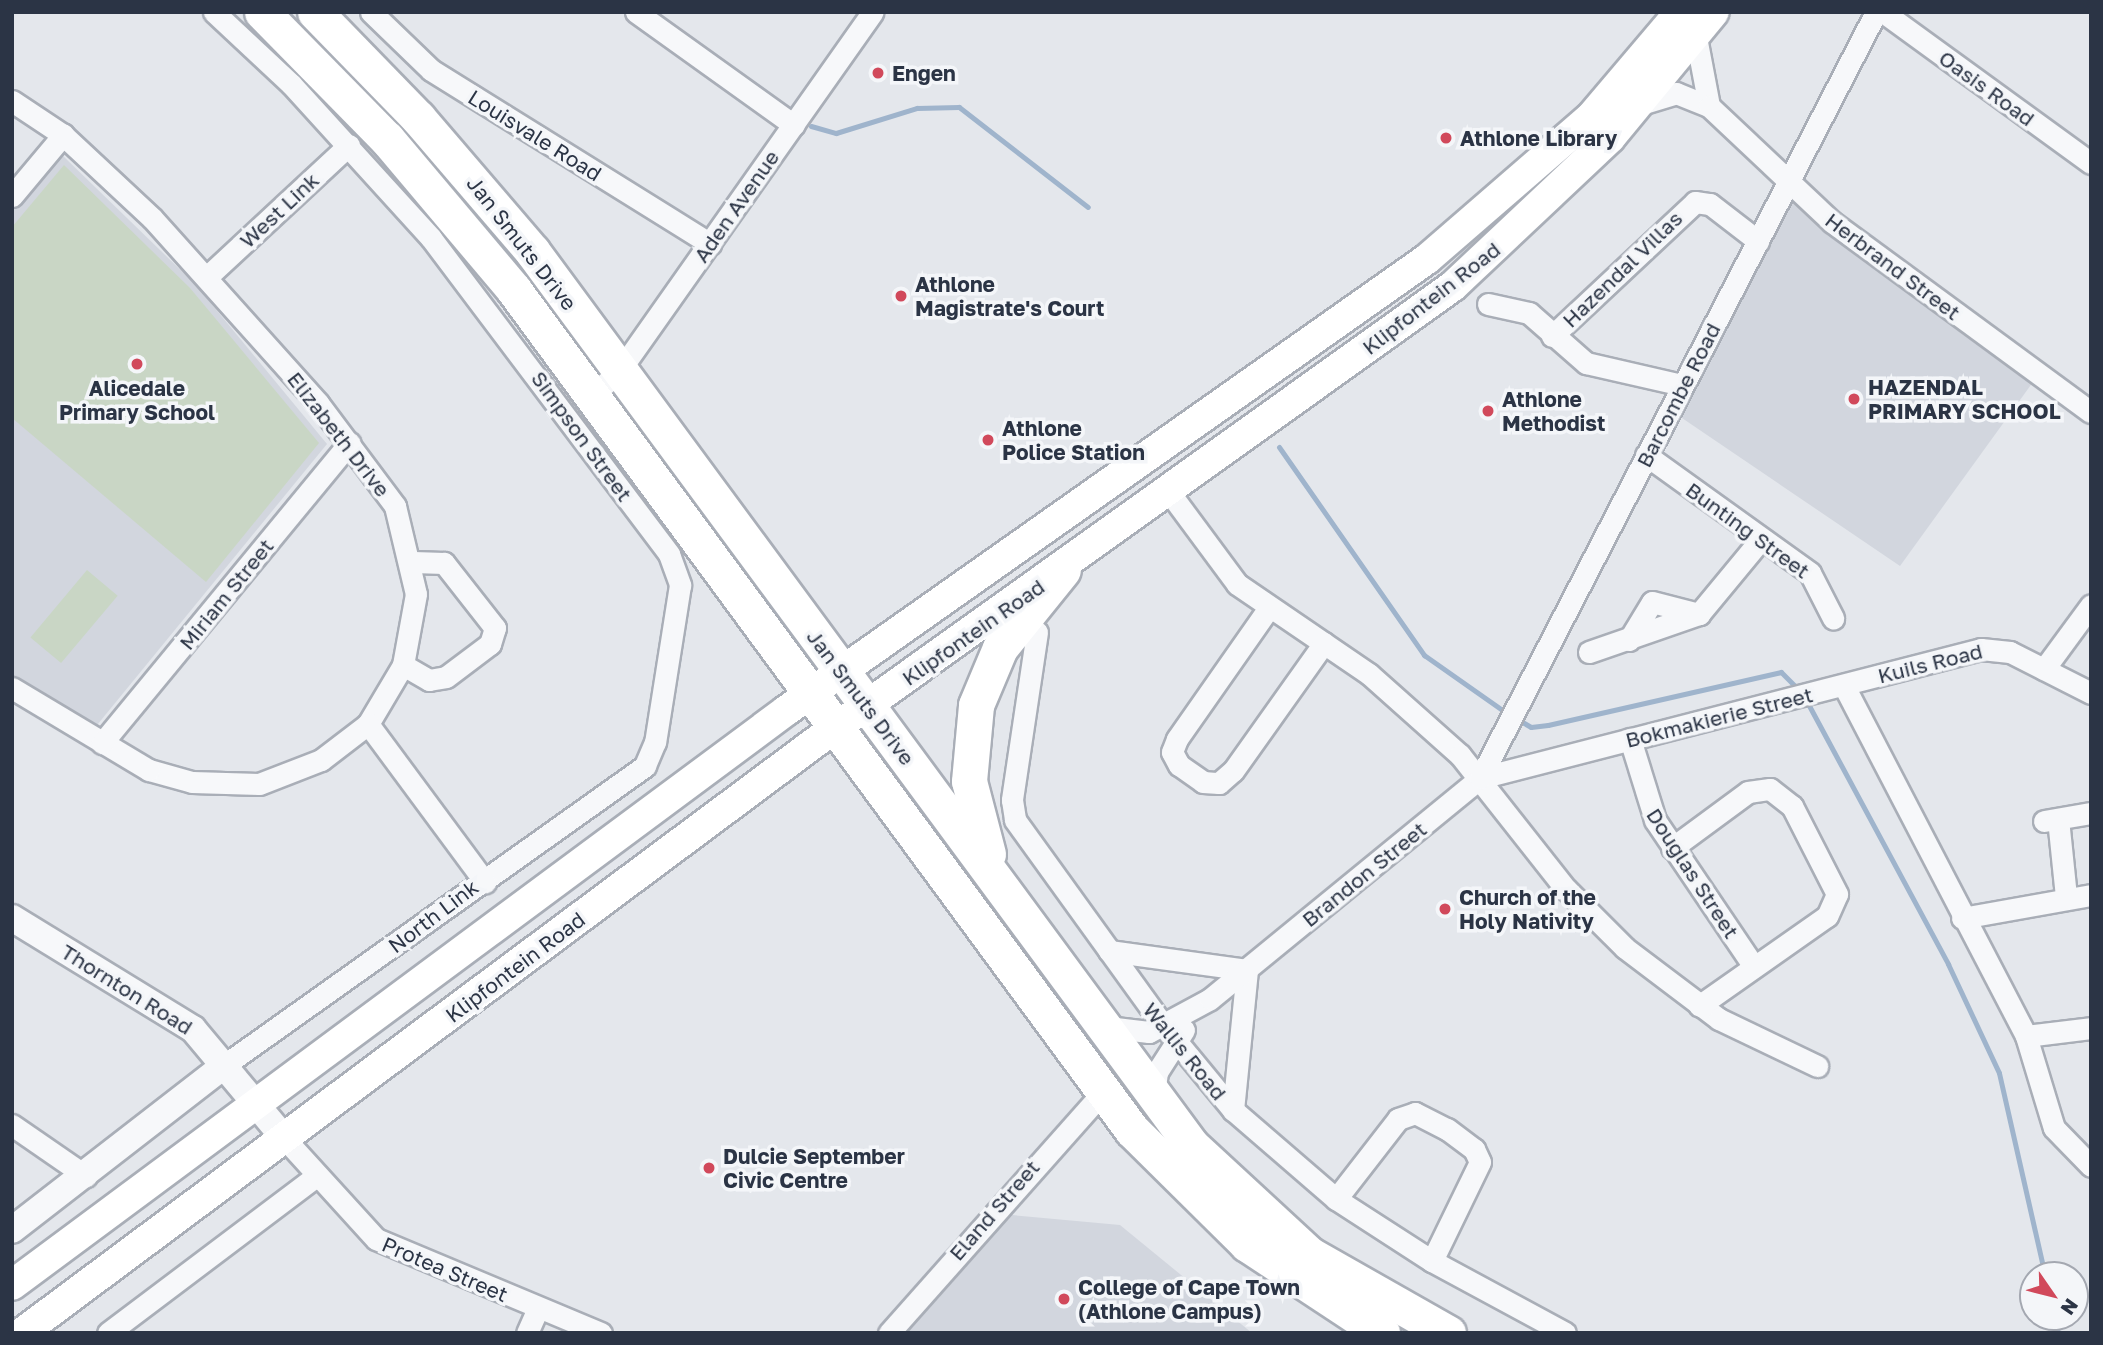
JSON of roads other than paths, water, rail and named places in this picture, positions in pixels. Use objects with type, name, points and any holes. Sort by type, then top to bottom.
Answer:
[{"type":"main road","name":"Jan Smuts Drive","points":[[262,12],[444,205],[593,395],[808,695],[1103,1092],[1164,1166],[1247,1244],[1382,1333]]},
{"type":"main road","name":"Jan Smuts Drive","points":[[315,12],[475,183],[620,370],[1154,1096],[1222,1179],[1286,1236],[1448,1333]]},
{"type":"main road","name":"Klipfontein Road","points":[[12,1285],[808,695],[1207,416],[1514,189],[1591,117],[1680,12]]},
{"type":"main road","name":"Klipfontein Road","points":[[22,1333],[834,729],[1063,570],[1453,286],[1537,212],[1641,104],[1714,12]]},
{"type":"main road","points":[[1002,889],[974,807],[970,728],[1000,648],[1063,570]]},
{"type":"street","name":"Simpson Street","points":[[214,12],[349,145],[488,310],[679,576],[649,760],[485,882]]},
{"type":"street","name":"Louisvale Road","points":[[371,12],[431,70],[710,244]]},
{"type":"street","points":[[636,12],[794,125]]},
{"type":"street","name":"Aden Avenue","points":[[593,395],[620,370],[873,12]]},
{"type":"street","name":"Barcombe Road","points":[[1480,778],[1520,709],[1646,455],[1758,241],[1785,182],[1876,12]]},
{"type":"street","name":"Oasis Road","points":[[1883,12],[2091,163]]},
{"type":"street","points":[[1696,37],[1709,106]]},
{"type":"street","name":"Herbrand Street","points":[[1641,104],[1676,93],[1709,106],[1785,182],[2091,412]]},
{"type":"street","name":"Elizabeth Drive","points":[[12,101],[63,135],[209,275],[349,443],[395,506],[413,562],[414,624],[403,665],[368,724],[299,771],[240,785],[168,777],[102,743],[12,688]]},
{"type":"street","points":[[12,196],[63,135]]},
{"type":"street","name":"West Link","points":[[209,275],[349,145]]},
{"type":"street","name":"Hazendal Villas","points":[[1552,336],[1695,202],[1707,202],[1727,220],[1758,241]]},
{"type":"street","name":"Hazendal Villas","points":[[1488,304],[1523,310],[1586,363],[1682,385]]},
{"type":"street","name":"Miriam Street","points":[[102,743],[349,443]]},
{"type":"street","name":"Bunting Street","points":[[1646,455],[1818,581],[1833,618]]},
{"type":"street","points":[[1169,492],[1237,584],[1268,609],[1324,643],[1403,702],[1480,778],[1586,912],[1699,1006],[1816,1066]]},
{"type":"street","points":[[1589,652],[1699,614],[1761,539]]},
{"type":"street","points":[[403,665],[429,680],[446,677],[490,644],[495,628],[444,564],[413,562]]},
{"type":"street","points":[[1629,640],[1652,603],[1699,614]]},
{"type":"street","points":[[2044,669],[2091,605]]},
{"type":"street","points":[[1268,609],[1177,739],[1172,752],[1179,765],[1203,782],[1219,783],[1233,771],[1324,643]]},
{"type":"street","name":"Wallis Road","points":[[1037,632],[1012,800],[1014,820],[1169,1033],[1233,1110],[1336,1199],[1432,1261],[1565,1333]]},
{"type":"street","name":"Kuils Road","points":[[1844,686],[1980,649],[2002,650],[2091,693]]},
{"type":"street","points":[[1844,686],[1962,918],[2026,1036],[2054,1128],[2091,1166]]},
{"type":"street","name":"Bokmakierie Street","points":[[1480,778],[1844,686]]},
{"type":"street","name":"North Link","points":[[226,1064],[485,882],[368,724]]},
{"type":"street","name":"Douglas Street","points":[[1630,739],[1646,800],[1672,848],[1752,964]]},
{"type":"street","name":"Brandon Street","points":[[1154,1096],[1157,1072],[1169,1033],[1480,778]]},
{"type":"street","points":[[1672,848],[1758,788],[1779,792],[1792,806],[1837,901],[1827,916],[1752,964],[1699,1006]]},
{"type":"street","points":[[2066,897],[2051,820],[2091,813]]},
{"type":"street","points":[[1962,918],[2066,897],[2091,895]]},
{"type":"street","name":"Thornton Road","points":[[12,918],[193,1029],[226,1064],[285,1139]]},
{"type":"street","points":[[1109,951],[1247,970],[1233,1110]]},
{"type":"street","name":"Brandon Street","points":[[1105,1026],[1132,1035],[1169,1033]]},
{"type":"street","points":[[2026,1036],[2091,1028]]},
{"type":"street","points":[[12,1230],[86,1176],[226,1064]]},
{"type":"street","name":"Eland Street","points":[[889,1333],[1103,1092]]},
{"type":"street","points":[[1336,1199],[1398,1119],[1415,1113],[1447,1129],[1474,1149],[1480,1162],[1432,1261]]},
{"type":"street","points":[[12,1125],[86,1176]]},
{"type":"street","name":"Protea Street","points":[[285,1139],[376,1239],[601,1333]]},
{"type":"street","points":[[108,1333],[316,1176]]},
{"type":"street","points":[[527,1333],[538,1308]]},
{"type":"waterway","points":[[811,126],[836,133],[917,108],[959,107],[1088,207]]},
{"type":"waterway","points":[[1279,447],[1424,655],[1508,714]]},
{"type":"waterway","points":[[1517,719],[1531,727],[1548,725],[1781,672],[1799,690]]},
{"type":"waterway","points":[[1806,700],[1948,964],[1999,1073],[2042,1261]]},
{"type":"place","name":"Engen","points":[[878,73]]},
{"type":"place","name":"Athlone Library","points":[[1446,138]]},
{"type":"place","name":"Athlone Magistrate's Court","points":[[901,296]]},
{"type":"place","name":"Alicedale Primary School","points":[[137,364]]},
{"type":"place","name":"HAZENDAL PRIMARY SCHOOL","points":[[1854,399]]},
{"type":"place","name":"Athlone Methodist","points":[[1488,411]]},
{"type":"place","name":"Athlone Police Station","points":[[988,440]]},
{"type":"place","name":"Church of the Holy Nativity","points":[[1445,909]]},
{"type":"place","name":"Dulcie September Civic Centre","points":[[709,1168]]},
{"type":"place","name":"College of Cape Town (Athlone Campus)","points":[[1064,1299]]}]
